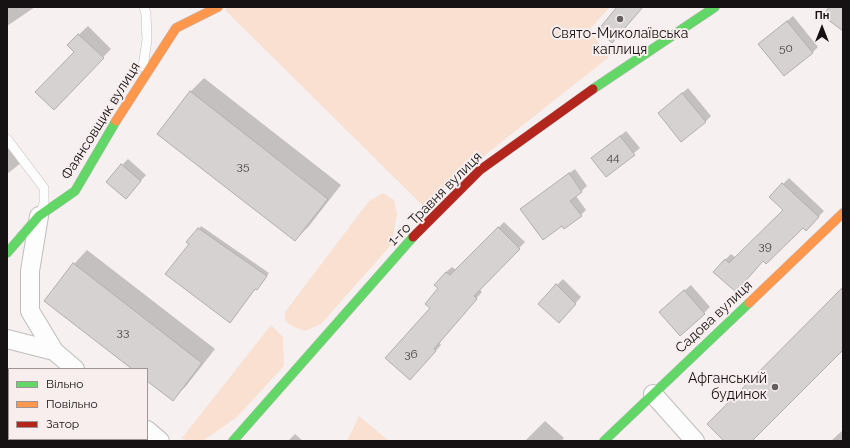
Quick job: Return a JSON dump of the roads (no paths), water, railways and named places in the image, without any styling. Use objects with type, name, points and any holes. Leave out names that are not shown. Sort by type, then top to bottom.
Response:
[{"type":"street","name":"Фаянсовщик вулиця","points":[[7,253],[39,216],[76,191],[126,104],[176,28],[216,7]]},
{"type":"street","name":"1-го Травня вулиця","points":[[233,441],[424,225],[480,170],[609,78],[715,7]]},
{"type":"street","name":"Садова вулиця","points":[[604,441],[843,213]]},
{"type":"street","points":[[39,216],[30,271],[30,311],[54,350],[74,368]]},
{"type":"street","points":[[7,339],[54,350]]},
{"type":"street","points":[[653,394],[695,441]]},
{"type":"street","points":[[148,431],[160,441]]},
{"type":"lane","points":[[126,104],[142,70],[147,40],[146,14],[144,7]]},
{"type":"lane","points":[[7,139],[44,188],[44,203],[39,216]]},
{"type":"place","name":"Свято-Миколаївська каплиця","points":[[620,19]]},
{"type":"place","name":"Афганський будинок","points":[[775,387]]}]
